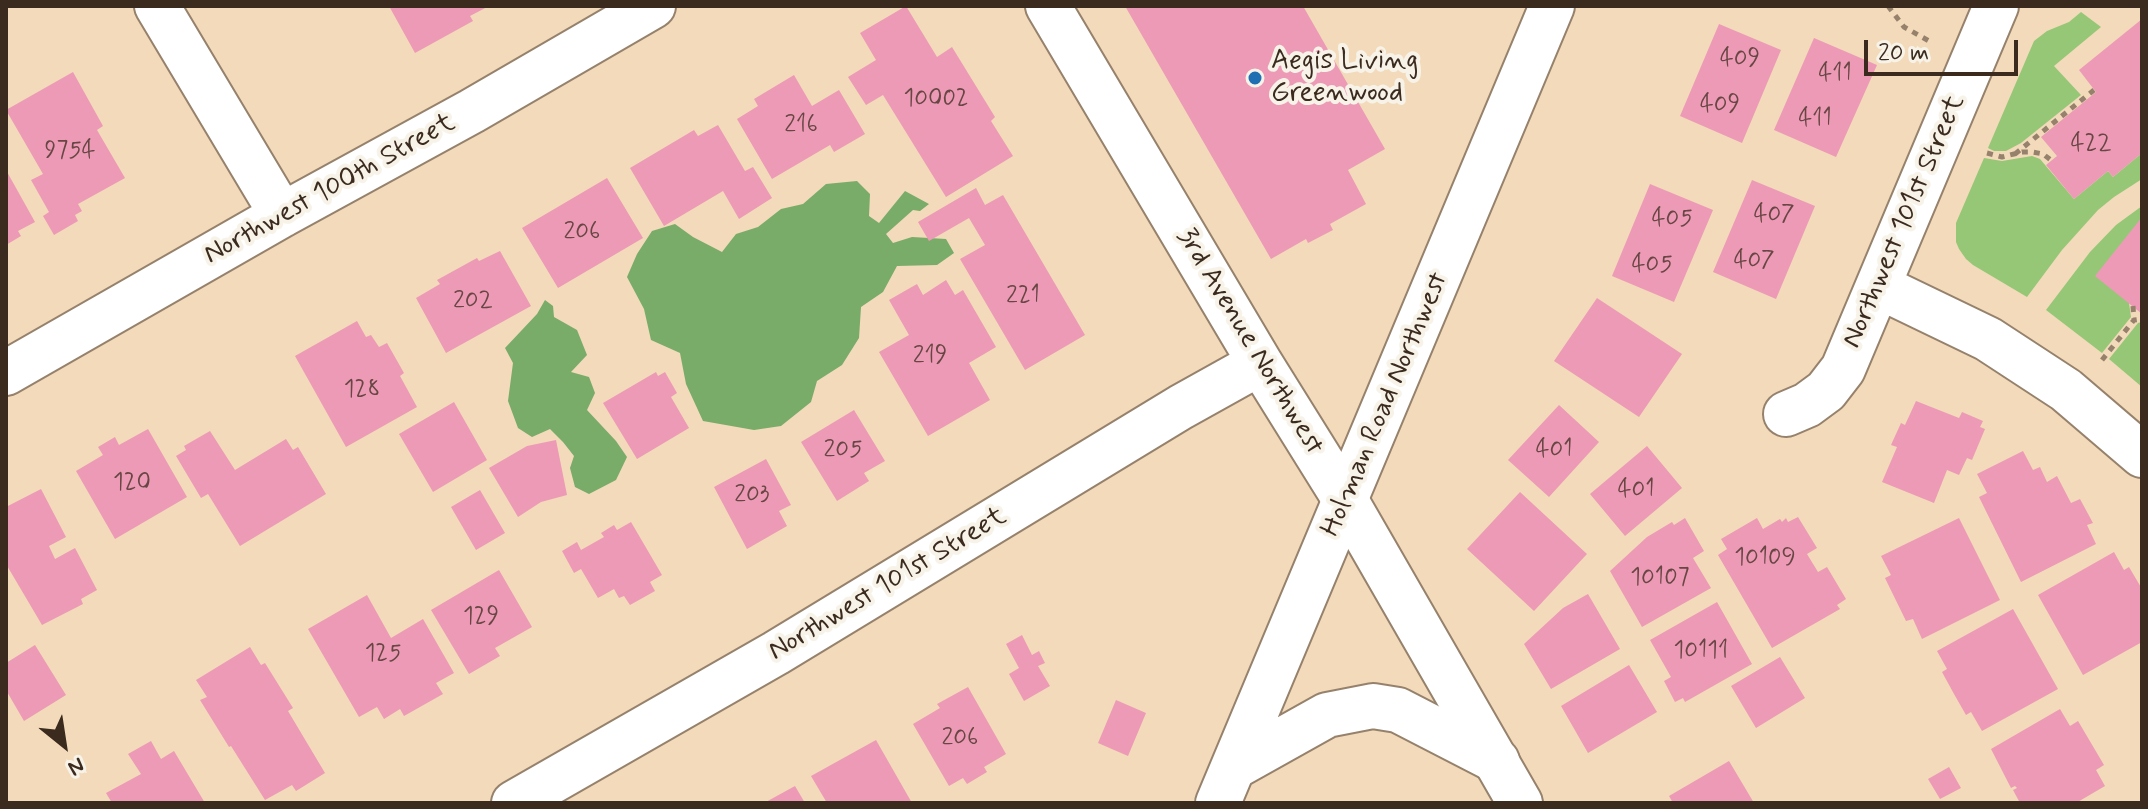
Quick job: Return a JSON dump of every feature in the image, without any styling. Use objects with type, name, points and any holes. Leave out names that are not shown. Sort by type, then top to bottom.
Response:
[{"type":"street","points":[[157,6],[282,215]]},
{"type":"street","name":"Northwest 100th Street","points":[[6,373],[653,6]]},
{"type":"street","name":"3rd Avenue Northwest","points":[[1048,6],[1260,363],[1346,501],[1520,803]]},
{"type":"street","name":"Holman Road Northwest","points":[[1226,785],[1552,6]]},
{"type":"street","name":"Northwest 101st Street","points":[[1786,414],[1807,405],[1826,391],[1843,369],[1996,6]]},
{"type":"street","points":[[1878,286],[1988,339],[2066,390],[2142,455]]},
{"type":"street","name":"Northwest 101st Street","points":[[514,803],[776,653],[1181,407],[1260,363]]},
{"type":"street","points":[[1226,785],[1327,715],[1373,706],[1398,710],[1497,761]]},
{"type":"path","points":[[1888,6],[1904,27],[1934,43]]},
{"type":"path","points":[[2015,154],[2094,90]]},
{"type":"path","points":[[1982,151],[2002,157],[2032,152],[2043,154],[2052,161]]},
{"type":"path","points":[[2102,361],[2134,320],[2133,306]]},
{"type":"path","points":[[2134,320],[2142,319]]},
{"type":"green space","points":[[2081,12],[2101,27],[2054,66],[2081,95],[2021,143],[2006,151],[1988,148],[2034,41]]},
{"type":"green space","points":[[2142,153],[2142,179],[2098,210],[2062,250],[2027,297],[1973,265],[1959,249],[1956,223],[1984,158],[2002,161],[2032,156],[2040,159],[2074,199],[2108,171],[2113,177]]},
{"type":"green space","points":[[857,181],[870,194],[869,216],[879,223],[905,191],[929,204],[920,211],[913,210],[886,234],[893,243],[912,237],[946,239],[954,253],[937,265],[897,266],[883,292],[861,307],[859,338],[842,365],[817,381],[811,402],[781,426],[754,430],[703,421],[686,384],[680,353],[651,340],[644,309],[627,277],[637,254],[652,231],[675,224],[722,252],[736,234],[758,227],[781,209],[803,204],[826,184]]},
{"type":"green space","points":[[2142,206],[2129,303],[2131,317],[2102,353],[2046,310],[2090,252],[2116,225]]},
{"type":"green space","points":[[545,300],[553,306],[554,317],[577,330],[587,355],[571,372],[589,377],[595,393],[587,410],[627,457],[616,480],[589,494],[575,487],[570,468],[574,456],[563,442],[550,429],[532,437],[518,428],[508,401],[513,363],[505,348],[537,314]]},
{"type":"green space","points":[[2142,322],[2142,387],[2109,359]]},
{"type":"building","points":[[389,6],[489,6],[470,16],[473,21],[415,53]]},
{"type":"building","points":[[906,6],[937,57],[952,47],[995,117],[991,121],[1013,156],[946,197],[883,95],[866,105],[848,77],[876,60],[860,33]]},
{"type":"building","name":"Aegis Living Greenwood","points":[[1125,6],[1303,6],[1385,149],[1348,170],[1366,204],[1330,224],[1333,230],[1308,243],[1306,239],[1271,259]]},
{"type":"building","points":[[2142,19],[2142,153],[2113,177],[2108,171],[2074,199],[2046,165],[2057,156],[2041,137],[2096,92],[2079,70]]},
{"type":"building","points":[[1719,24],[1781,50],[1742,143],[1680,116]]},
{"type":"building","points":[[1814,38],[1877,65],[1836,157],[1774,130]]},
{"type":"building","points":[[73,72],[103,126],[97,130],[125,178],[78,204],[82,211],[75,215],[78,221],[54,235],[43,216],[49,212],[31,180],[43,174],[6,110]]},
{"type":"building","points":[[794,75],[812,106],[839,90],[865,134],[834,152],[830,145],[772,179],[737,119],[758,106],[754,99]]},
{"type":"building","points":[[718,125],[745,171],[753,167],[772,198],[739,219],[723,191],[664,226],[630,168],[694,130],[698,136]]},
{"type":"building","points":[[6,170],[35,222],[18,231],[21,236],[6,245]]},
{"type":"building","points":[[607,178],[643,238],[558,288],[522,228]]},
{"type":"building","points":[[1752,180],[1815,206],[1776,299],[1713,272]]},
{"type":"building","points":[[1650,184],[1713,210],[1674,302],[1612,276]]},
{"type":"building","points":[[976,188],[985,205],[1003,195],[1085,335],[1025,370],[960,259],[985,245],[969,218],[929,241],[918,222]]},
{"type":"building","points":[[2142,217],[2142,314],[2095,276]]},
{"type":"building","points":[[500,251],[531,306],[446,353],[416,298],[440,284],[437,280],[477,258],[479,261]]},
{"type":"building","points":[[946,280],[955,295],[963,290],[996,347],[969,363],[990,400],[928,436],[879,352],[909,335],[889,300],[917,284],[923,295]]},
{"type":"building","points":[[1597,298],[1682,354],[1639,417],[1554,361]]},
{"type":"building","points":[[357,321],[366,337],[371,335],[379,347],[387,343],[404,373],[400,376],[417,407],[346,447],[295,356]]},
{"type":"building","points":[[656,372],[658,376],[665,372],[677,393],[671,397],[689,428],[637,459],[603,403]]},
{"type":"building","points":[[1916,401],[1959,418],[1962,412],[1983,421],[1980,427],[1985,429],[1972,460],[1967,458],[1959,475],[1947,470],[1934,503],[1882,482],[1897,447],[1891,445]]},
{"type":"building","points":[[454,402],[487,460],[433,492],[399,434]]},
{"type":"building","points":[[1559,405],[1599,442],[1549,497],[1508,460]]},
{"type":"building","points":[[854,410],[885,461],[864,473],[869,481],[837,501],[801,442]]},
{"type":"building","points":[[148,429],[187,497],[115,539],[76,471],[103,455],[98,447],[115,437],[119,445]]},
{"type":"building","points":[[210,431],[235,470],[286,439],[293,450],[298,447],[326,494],[240,546],[208,494],[201,498],[176,456],[186,450],[184,446]]},
{"type":"building","points":[[556,440],[567,495],[541,502],[518,517],[489,468],[527,446]]},
{"type":"building","points":[[1647,446],[1682,488],[1625,536],[1590,494]]},
{"type":"building","points":[[2023,451],[2033,470],[2040,467],[2047,482],[2057,476],[2071,503],[2080,499],[2093,523],[2087,525],[2096,544],[2021,582],[1979,497],[1987,493],[1977,474]]},
{"type":"building","points":[[766,459],[791,505],[779,511],[787,526],[747,549],[714,487]]},
{"type":"building","points":[[41,489],[66,537],[49,546],[55,559],[75,548],[97,590],[81,599],[83,604],[42,625],[6,564],[6,507]]},
{"type":"building","points":[[480,490],[505,533],[476,550],[451,507]]},
{"type":"building","points":[[1520,492],[1587,554],[1534,611],[1467,549]]},
{"type":"building","points":[[1798,517],[1817,548],[1807,554],[1818,572],[1827,567],[1846,599],[1837,605],[1840,609],[1772,648],[1718,555],[1727,549],[1721,539],[1757,518],[1763,529],[1780,519],[1782,522],[1786,518],[1788,522]]},
{"type":"building","points":[[1685,518],[1704,551],[1693,558],[1711,588],[1642,627],[1610,571],[1647,537]]},
{"type":"building","points":[[1959,518],[2000,600],[1922,639],[1913,619],[1906,621],[1885,578],[1891,575],[1881,556]]},
{"type":"building","points":[[631,522],[662,575],[650,582],[655,591],[630,605],[624,596],[619,598],[614,589],[598,598],[581,569],[574,573],[562,551],[577,542],[581,550],[604,537],[601,533],[614,525],[617,530]]},
{"type":"building","points":[[2114,552],[2124,570],[2129,567],[2142,589],[2142,642],[2083,675],[2038,595]]},
{"type":"building","points":[[499,570],[532,627],[495,648],[500,656],[469,674],[431,610]]},
{"type":"building","points":[[1588,594],[1620,649],[1551,689],[1524,644],[1563,608]]},
{"type":"building","points":[[367,595],[391,638],[423,619],[454,673],[436,683],[443,694],[404,716],[400,709],[384,719],[377,707],[359,717],[308,629]]},
{"type":"building","points":[[1717,602],[1752,664],[1685,702],[1683,698],[1675,702],[1664,681],[1671,677],[1650,640]]},
{"type":"building","points":[[2013,609],[2058,689],[1982,731],[1971,712],[1966,715],[1954,694],[1942,672],[1947,669],[1937,651]]},
{"type":"building","points":[[1022,635],[1032,655],[1039,651],[1045,663],[1038,666],[1050,686],[1024,701],[1009,674],[1019,668],[1006,644]]},
{"type":"building","points":[[35,645],[66,695],[24,721],[6,690],[6,663]]},
{"type":"building","points":[[250,647],[261,665],[265,663],[293,708],[288,711],[325,773],[296,791],[292,785],[265,800],[200,700],[207,697],[196,680]]},
{"type":"building","points":[[1780,657],[1805,698],[1756,728],[1731,686]]},
{"type":"building","points":[[1629,665],[1657,712],[1588,753],[1561,706]]},
{"type":"building","points":[[968,687],[1006,754],[984,767],[987,772],[967,784],[963,778],[949,786],[913,724],[940,708],[937,704]]},
{"type":"building","points":[[1116,700],[1146,713],[1128,756],[1098,743]]},
{"type":"building","points":[[2060,709],[2070,726],[2078,721],[2104,765],[2096,770],[2105,786],[2076,803],[2020,803],[2013,790],[2017,788],[2011,788],[1991,749]]},
{"type":"building","points":[[876,740],[912,803],[827,803],[811,776]]},
{"type":"building","points":[[151,741],[161,759],[174,751],[205,803],[112,803],[106,793],[141,774],[128,754]]},
{"type":"building","points":[[1729,761],[1754,803],[1673,803],[1669,796]]},
{"type":"building","points":[[1949,767],[1961,788],[1940,799],[1928,779]]},
{"type":"building","points":[[795,786],[805,803],[764,803]]},
{"type":"place","name":"Aegis Living Greenwood","points":[[1255,78]]}]
